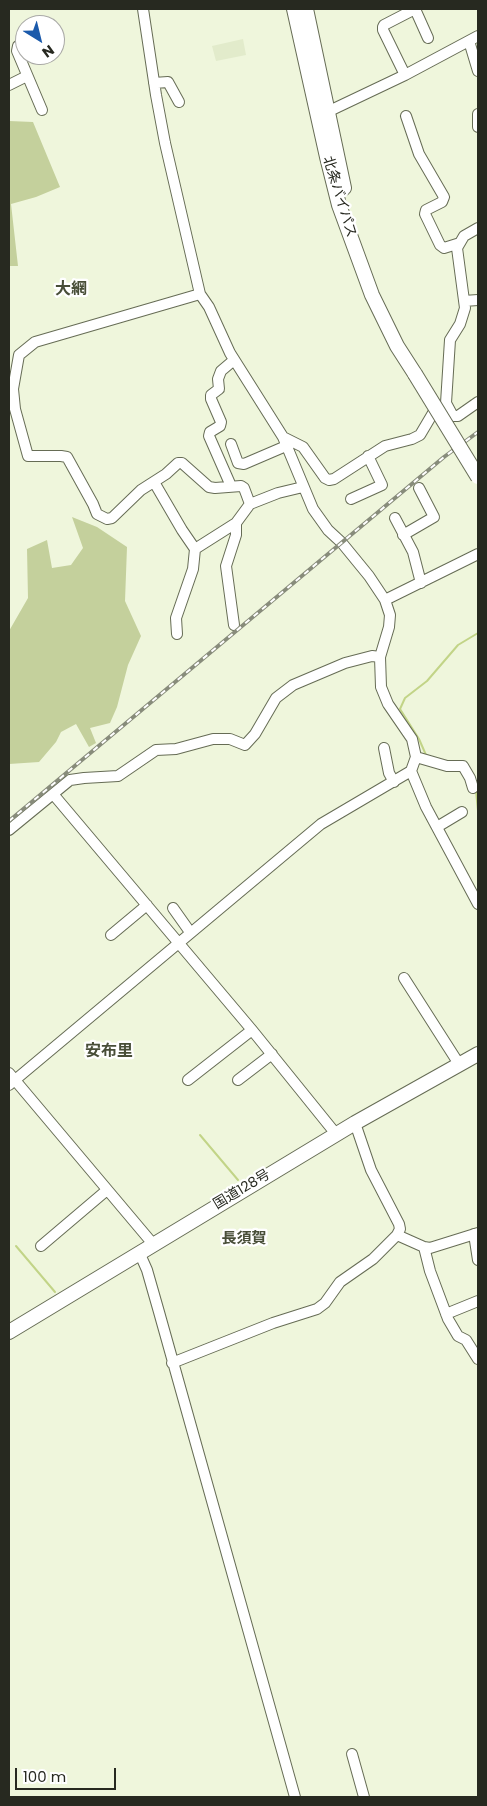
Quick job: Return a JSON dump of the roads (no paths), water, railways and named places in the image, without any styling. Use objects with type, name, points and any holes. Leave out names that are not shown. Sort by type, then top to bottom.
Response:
[{"type":"highway","name":"北条バイパス","points":[[294,9],[322,114]]},
{"type":"highway","name":"北条バイパス","points":[[306,9],[332,179],[361,266],[386,326],[408,365],[478,477]]},
{"type":"highway","name":"国道128号","points":[[9,1332],[354,1123],[478,1054]]},
{"type":"street","points":[[143,9],[154,83],[166,144],[200,294],[209,307],[234,360],[285,442],[313,509],[328,530],[356,560],[385,600],[390,615],[389,627],[380,657],[382,687],[388,704],[412,739],[416,757],[411,771],[321,824],[11,1079],[153,1244]]},
{"type":"street","points":[[405,74],[383,30],[384,25],[415,9],[428,38]]},
{"type":"street","points":[[322,114],[474,38],[478,71]]},
{"type":"street","points":[[23,65],[42,110]]},
{"type":"street","points":[[9,85],[27,76]]},
{"type":"street","points":[[154,83],[168,82],[178,102]]},
{"type":"street","points":[[478,114],[478,127]]},
{"type":"street","points":[[406,116],[419,154],[444,196],[442,202],[426,210],[425,214],[440,244],[444,248],[460,243]]},
{"type":"street","points":[[478,228],[464,236],[457,248],[465,308],[460,324],[450,340],[446,403],[453,416],[458,416],[478,402]]},
{"type":"street","points":[[200,294],[35,342],[14,356],[14,401],[28,456],[60,456],[66,458],[97,514],[106,519],[112,518],[141,490],[166,474],[178,463],[182,463],[209,487],[241,486],[244,488],[250,504]]},
{"type":"street","points":[[464,301],[478,300]]},
{"type":"street","points":[[230,486],[209,436],[210,432],[220,426],[221,422],[211,395],[219,389],[218,378],[221,371],[234,360]]},
{"type":"street","points":[[231,444],[238,463],[244,464],[285,442],[304,447],[325,478],[329,480],[341,476],[385,446],[420,435],[433,413],[446,403]]},
{"type":"street","points":[[351,499],[382,486],[368,456]]},
{"type":"street","points":[[154,482],[195,549],[193,569],[176,618],[177,634]]},
{"type":"street","points":[[195,549],[236,523],[250,504],[278,493],[303,487]]},
{"type":"street","points":[[403,535],[434,517],[419,488]]},
{"type":"street","points":[[395,518],[413,552],[421,583]]},
{"type":"street","points":[[234,625],[226,566],[236,535],[236,523]]},
{"type":"street","points":[[385,600],[478,554]]},
{"type":"street","points":[[9,830],[70,780],[118,776],[156,750],[176,749],[213,739],[230,738],[245,745],[255,734],[276,698],[293,685],[345,663],[372,656],[380,657]]},
{"type":"street","points":[[384,748],[389,773],[394,782]]},
{"type":"street","points":[[416,757],[447,766],[464,766],[473,788]]},
{"type":"street","points":[[411,771],[426,807],[478,904]]},
{"type":"street","points":[[53,794],[272,1054],[336,1134]]},
{"type":"street","points":[[437,827],[462,812]]},
{"type":"street","points":[[111,935],[147,905]]},
{"type":"street","points":[[173,908],[190,932]]},
{"type":"street","points":[[404,978],[459,1064]]},
{"type":"street","points":[[188,1080],[252,1030]]},
{"type":"street","points":[[238,1080],[272,1054]]},
{"type":"street","points":[[172,1363],[273,1323],[317,1309],[325,1303],[340,1282],[373,1259],[397,1234],[400,1229],[399,1224],[371,1170],[354,1123]]},
{"type":"street","points":[[41,1246],[107,1190]]},
{"type":"street","points":[[397,1234],[430,1248],[476,1233],[478,1260]]},
{"type":"street","points":[[424,1247],[430,1271],[446,1314],[458,1336],[466,1340],[478,1359]]},
{"type":"street","points":[[139,1252],[147,1270],[295,1797]]},
{"type":"street","points":[[446,1314],[478,1300]]},
{"type":"street","points":[[352,1754],[364,1797]]},
{"type":"waterway","points":[[426,755],[419,739],[400,709],[405,698],[427,681],[458,645],[478,633]]},
{"type":"waterway","points":[[476,791],[478,811]]},
{"type":"waterway","points":[[200,1135],[238,1180]]},
{"type":"waterway","points":[[16,1246],[55,1292]]},
{"type":"railway","points":[[9,821],[444,457],[478,432]]},
{"type":"district","name":"大網","points":[[71,290]]},
{"type":"district","name":"安布里","points":[[109,1052]]},
{"type":"district","name":"長須賀","points":[[244,1239]]}]
